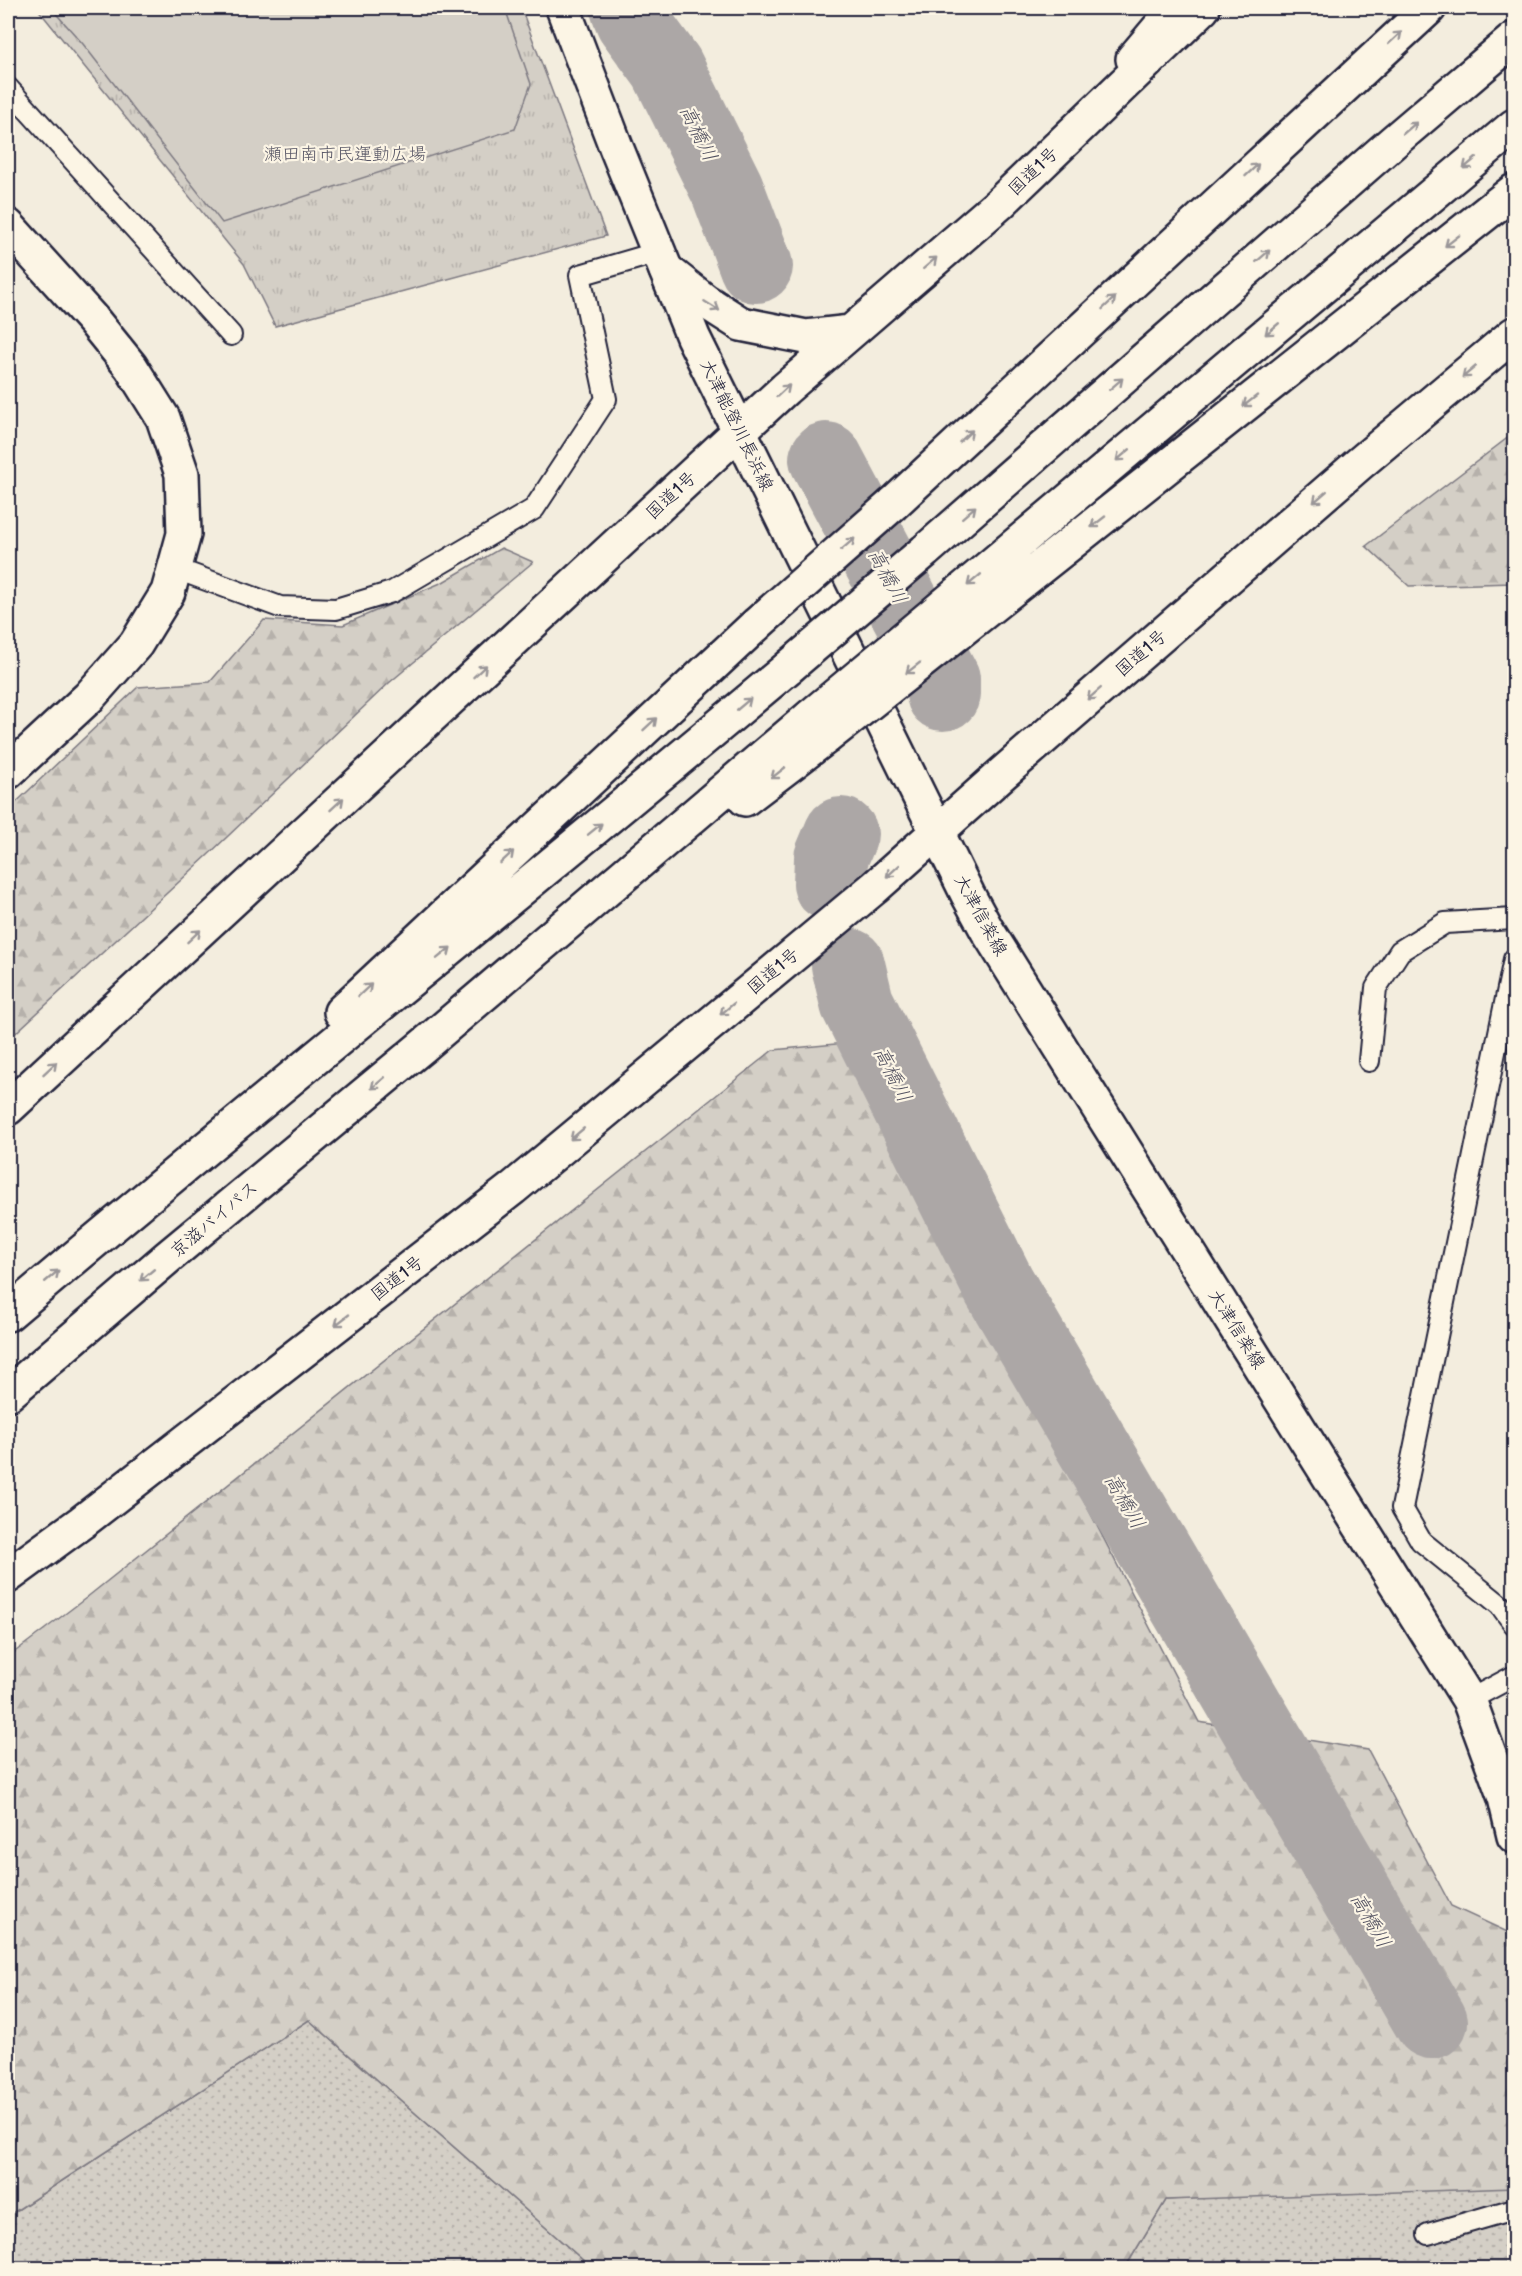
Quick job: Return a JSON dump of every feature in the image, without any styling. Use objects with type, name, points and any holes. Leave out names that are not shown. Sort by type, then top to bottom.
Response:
[{"type":"main road","name":"大津能登川長浜線","points":[[563,8],[693,337],[937,831]]},
{"type":"main road","points":[[999,204],[1137,54],[1176,8]]},
{"type":"main road","name":"国道1号","points":[[8,1108],[740,431],[999,204],[1203,8]]},
{"type":"main road","points":[[107,1230],[757,624],[893,504],[1429,8]]},
{"type":"main road","points":[[8,1314],[789,667],[1515,39]]},
{"type":"main road","points":[[951,619],[1515,126]]},
{"type":"main road","points":[[951,619],[1515,191]]},
{"type":"main road","points":[[8,226],[99,327],[131,367],[163,418],[182,474],[184,534],[168,592],[136,644],[89,697],[8,772]]},
{"type":"main road","points":[[663,261],[705,301],[741,324],[806,337],[851,332]]},
{"type":"main road","name":"国道1号","points":[[8,1576],[82,1522],[513,1188],[874,888],[1359,464],[1515,334]]},
{"type":"main road","name":"京滋バイパス","points":[[8,1394],[168,1257],[423,1046],[951,619]]},
{"type":"main road","name":"大津信楽線","points":[[937,831],[987,930],[1469,1700],[1505,1798],[1515,1836]]},
{"type":"lane","points":[[8,88],[231,335]]},
{"type":"lane","points":[[174,568],[280,607],[336,609],[392,592],[534,509],[606,399],[580,275],[663,261]]},
{"type":"lane","points":[[1369,1061],[1376,988],[1400,951],[1445,923],[1515,919]]},
{"type":"lane","points":[[1515,958],[1402,1508],[1421,1541],[1500,1605],[1515,1624]]},
{"type":"lane","points":[[1469,1700],[1515,1676]]},
{"type":"lane","points":[[1428,2234],[1515,2209]]},
{"type":"green space","name":"瀬田南市民運動広場","points":[[37,8],[521,8],[606,236],[275,326],[244,264]]},
{"type":"green space","points":[[51,8],[505,8],[531,84],[515,129],[222,223],[83,44]]},
{"type":"green space","points":[[1514,433],[1514,583],[1409,586],[1366,546]]},
{"type":"green space","points":[[501,548],[533,562],[389,683],[8,1040],[8,810],[138,687],[210,682],[264,620],[343,625],[443,582]]},
{"type":"green space","points":[[846,1043],[1199,1722],[1368,1750],[1451,1906],[1514,1935],[1514,2188],[1166,2200],[1125,2268],[592,2268],[309,2020],[8,2216],[8,1657],[86,1598],[773,1050]]},
{"type":"green space","points":[[309,2020],[592,2268],[8,2268],[8,2216]]},
{"type":"green space","points":[[1514,2179],[1514,2268],[1125,2268],[1166,2200]]},
{"type":"waterway","name":"高橋川","points":[[627,8],[632,20],[667,68],[727,189],[756,266]]},
{"type":"waterway","name":"高橋川","points":[[826,459],[943,679],[943,694]]},
{"type":"waterway","name":"高橋川","points":[[830,884],[831,858],[841,834]]},
{"type":"waterway","name":"高橋川","points":[[848,965],[857,1003],[999,1286],[1431,2022]]}]
